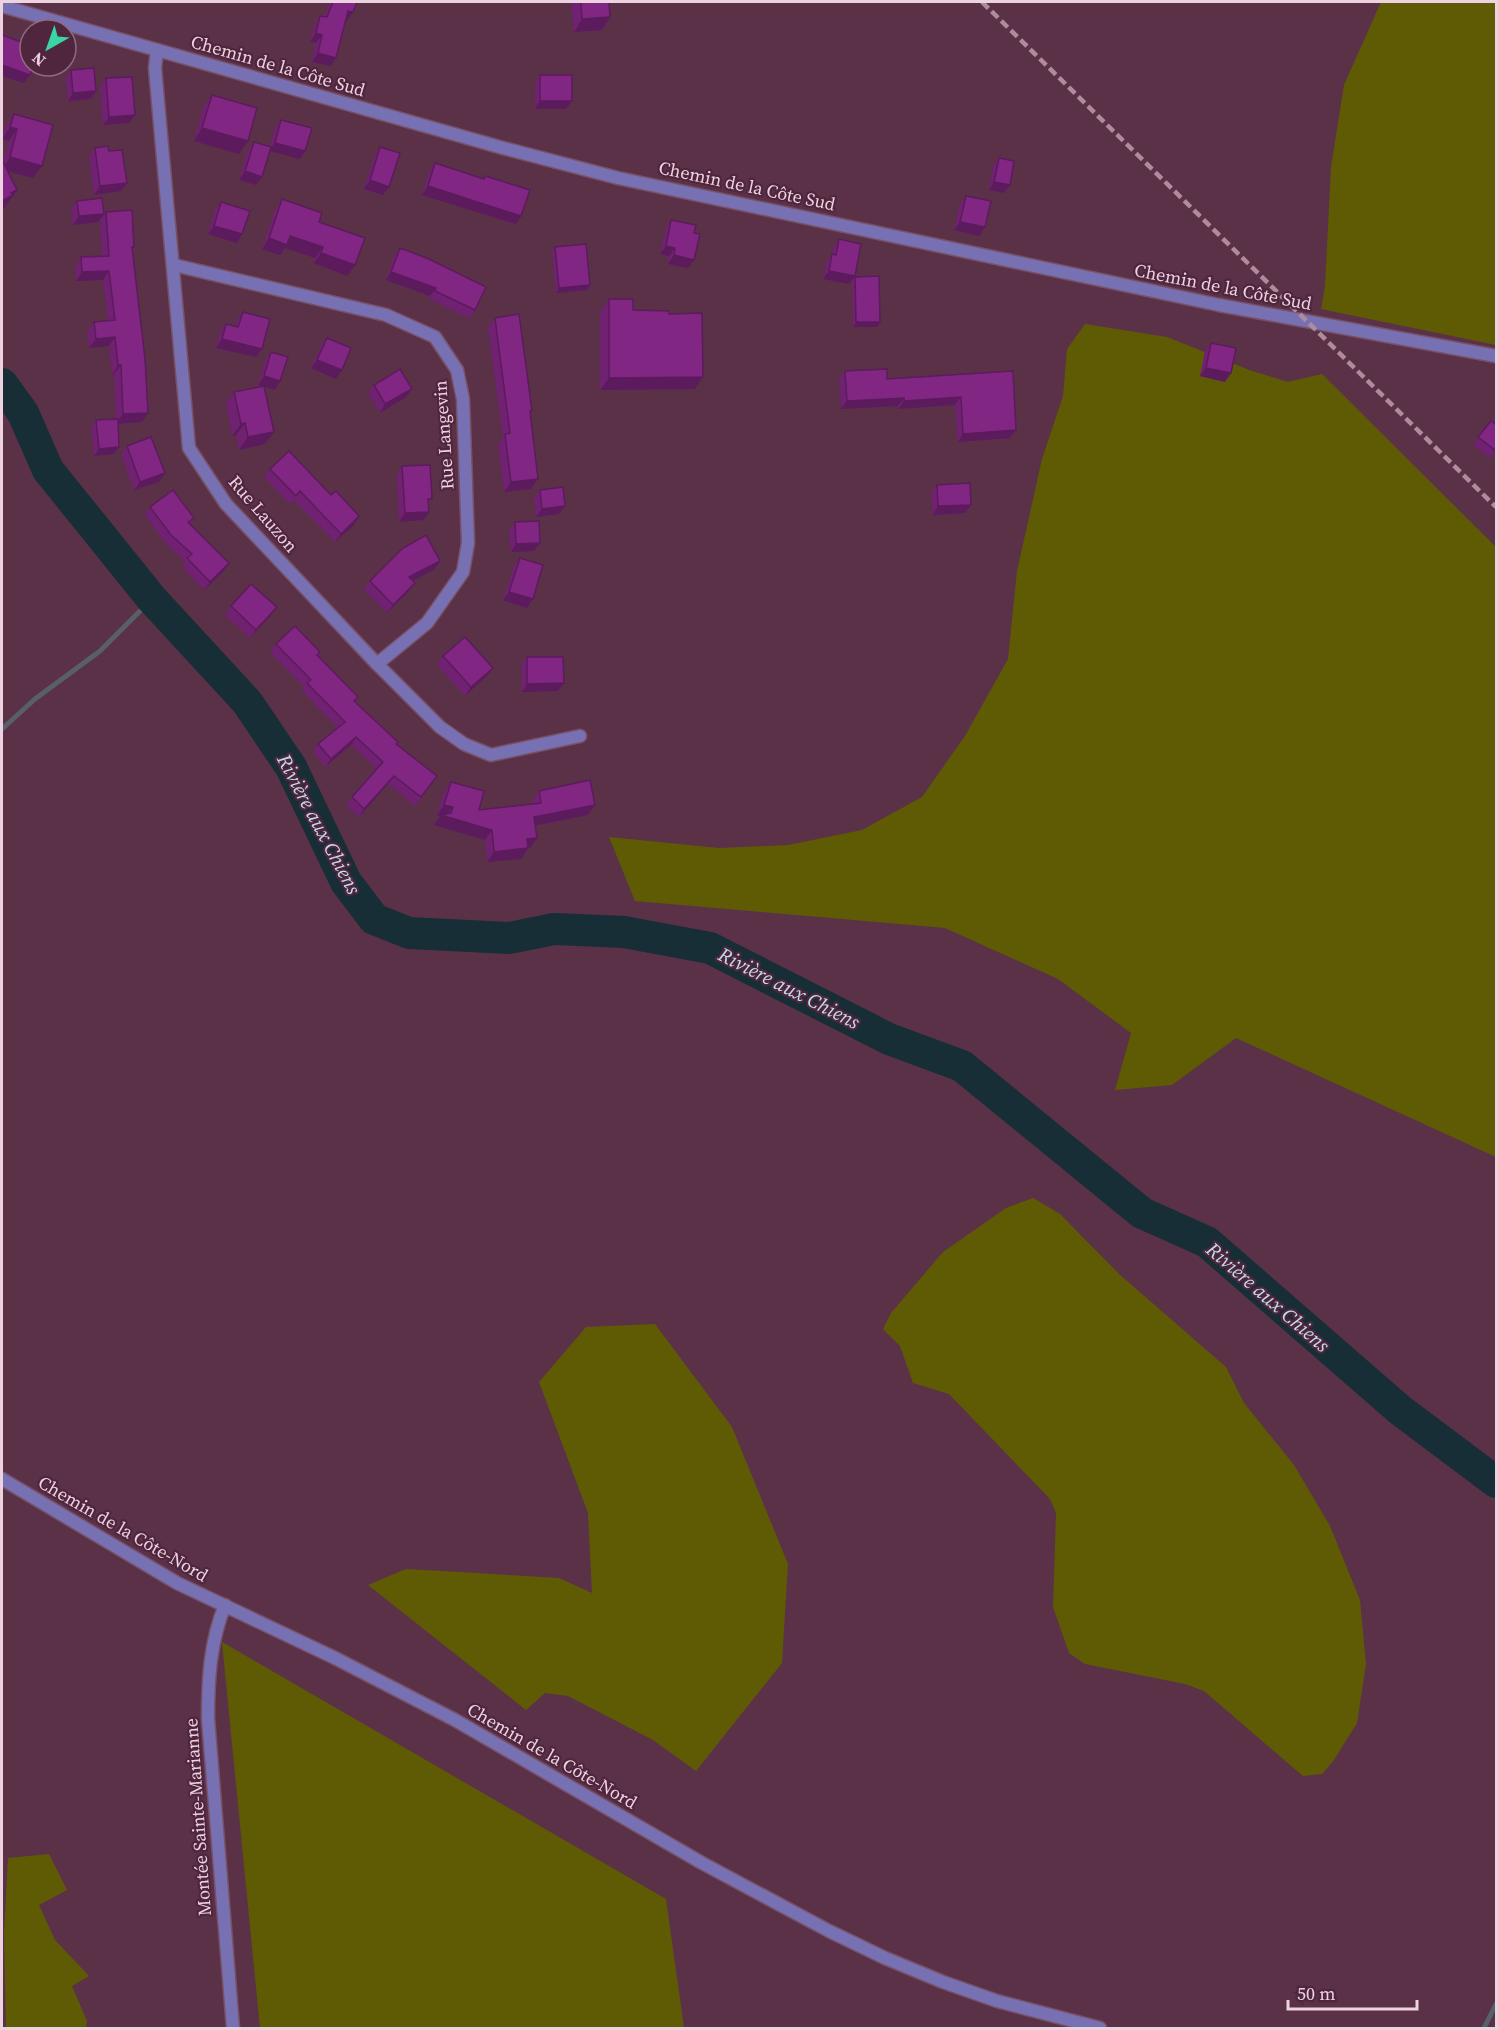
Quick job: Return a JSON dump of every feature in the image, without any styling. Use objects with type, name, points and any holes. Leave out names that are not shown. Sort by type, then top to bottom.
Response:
[{"type":"street","name":"Chemin de la Côte Sud","points":[[2,6],[608,176],[1210,303],[1497,356]]},
{"type":"street","name":"Rue Lauzon","points":[[157,50],[155,68],[189,448],[226,504],[440,728],[464,744],[491,755],[580,736]]},
{"type":"street","name":"Rue Langevin","points":[[174,265],[386,315],[435,337],[457,370],[463,399],[468,543],[463,572],[427,623],[377,664]]},
{"type":"street","name":"Chemin de la Côte-Nord","points":[[2,1479],[177,1583],[344,1662],[454,1720],[702,1863],[856,1944],[962,1989],[1100,2028]]},
{"type":"street","name":"Montée Sainte-Marianne","points":[[225,1605],[212,1649],[208,1686],[208,1718],[233,2028]]},
{"type":"shaded area","points":[[1381,2],[1496,2],[1496,345],[1321,309],[1325,286],[1331,167],[1344,85]]},
{"type":"shaded area","points":[[1085,324],[1167,337],[1252,371],[1288,382],[1322,374],[1496,547],[1496,1157],[1236,1038],[1172,1085],[1115,1090],[1131,1033],[1058,979],[945,928],[635,901],[609,837],[719,848],[788,845],[862,830],[922,797],[965,736],[1008,659],[1017,571],[1042,459],[1063,396],[1067,349]]},
{"type":"shaded area","points":[[1033,1198],[1060,1214],[1119,1274],[1226,1367],[1244,1403],[1294,1465],[1330,1526],[1360,1600],[1366,1664],[1357,1723],[1334,1760],[1322,1774],[1303,1776],[1204,1691],[1185,1684],[1085,1664],[1069,1653],[1053,1607],[1056,1513],[1050,1499],[949,1394],[913,1383],[900,1346],[883,1329],[891,1313],[943,1252],[1006,1208]]},
{"type":"shaded area","points":[[655,1324],[732,1427],[788,1564],[782,1663],[696,1771],[653,1740],[568,1696],[545,1693],[526,1710],[368,1585],[406,1569],[559,1578],[592,1593],[588,1513],[539,1382],[586,1327]]},
{"type":"shaded area","points":[[222,1642],[666,1899],[684,2028],[260,2028]]},
{"type":"shaded area","points":[[49,1854],[67,1890],[39,1905],[55,1940],[89,1976],[72,1986],[87,2021],[86,2028],[6,2028],[4,1933],[8,1858]]},
{"type":"building","points":[[333,2],[357,2],[353,12],[348,11],[336,58],[318,53],[322,35],[316,33],[320,16],[327,17]]},
{"type":"building","points":[[581,2],[609,2],[610,17],[582,19]]},
{"type":"building","points":[[2,35],[18,41],[18,71],[2,65]]},
{"type":"building","points":[[94,68],[96,91],[73,93],[72,78],[78,78],[78,69]]},
{"type":"building","points":[[540,75],[572,75],[572,101],[540,101]]},
{"type":"building","points":[[132,77],[135,115],[109,117],[106,78]]},
{"type":"building","points":[[212,95],[257,108],[248,141],[202,128]]},
{"type":"building","points":[[14,114],[53,125],[42,166],[10,157],[17,129],[10,127]]},
{"type":"building","points":[[281,120],[312,128],[305,151],[275,143]]},
{"type":"building","points":[[254,142],[271,147],[262,177],[245,171]]},
{"type":"building","points":[[108,146],[109,151],[122,150],[127,183],[100,186],[95,148]]},
{"type":"building","points":[[380,147],[400,153],[389,187],[370,180]]},
{"type":"building","points":[[999,158],[1014,161],[1010,185],[994,182]]},
{"type":"building","points":[[2,160],[17,190],[2,201]]},
{"type":"building","points":[[435,163],[484,179],[485,176],[530,190],[521,216],[428,186]]},
{"type":"building","points":[[966,196],[991,201],[985,227],[960,222]]},
{"type":"building","points":[[102,198],[104,214],[79,216],[77,201]]},
{"type":"building","points":[[282,199],[322,213],[319,222],[365,238],[355,265],[321,253],[323,247],[290,236],[287,245],[269,238]]},
{"type":"building","points":[[221,202],[250,211],[242,234],[214,226]]},
{"type":"building","points":[[132,210],[134,247],[132,247],[145,359],[148,413],[123,414],[121,365],[118,365],[115,337],[96,339],[94,322],[115,320],[109,271],[82,272],[81,257],[109,256],[106,212]]},
{"type":"building","points":[[671,220],[696,225],[694,233],[700,234],[694,260],[674,255],[675,248],[666,246]]},
{"type":"building","points":[[839,239],[861,244],[855,276],[829,271],[832,254],[836,255]]},
{"type":"building","points":[[586,244],[590,285],[559,288],[555,247]]},
{"type":"building","points":[[400,248],[429,259],[486,287],[475,310],[435,291],[436,288],[391,272]]},
{"type":"building","points":[[879,276],[880,322],[856,322],[855,277]]},
{"type":"building","points":[[609,299],[633,299],[633,310],[669,311],[669,314],[702,313],[703,377],[609,378]]},
{"type":"building","points":[[243,312],[270,319],[262,349],[222,339],[226,324],[238,327]]},
{"type":"building","points":[[519,314],[532,411],[530,411],[538,479],[511,482],[505,434],[510,433],[495,318]]},
{"type":"building","points":[[327,338],[351,348],[342,370],[317,360]]},
{"type":"building","points":[[1211,343],[1236,348],[1231,373],[1206,368]]},
{"type":"building","points":[[271,352],[288,357],[280,381],[264,376]]},
{"type":"building","points":[[400,369],[412,389],[385,404],[374,385]]},
{"type":"building","points":[[887,369],[887,379],[1013,371],[1016,430],[963,434],[961,397],[904,401],[904,398],[847,401],[845,371]]},
{"type":"building","points":[[264,386],[274,432],[248,437],[245,423],[241,424],[234,392]]},
{"type":"building","points":[[118,419],[119,447],[99,449],[96,420]]},
{"type":"building","points":[[1491,421],[1497,425],[1497,448],[1495,450],[1478,437]]},
{"type":"building","points":[[151,437],[165,473],[140,482],[127,446]]},
{"type":"building","points":[[289,451],[331,495],[336,491],[359,516],[341,534],[300,491],[296,496],[270,469]]},
{"type":"building","points":[[430,465],[432,499],[428,499],[429,512],[405,513],[402,466]]},
{"type":"building","points":[[970,483],[971,505],[938,506],[937,485]]},
{"type":"building","points":[[563,487],[565,506],[542,509],[540,490]]},
{"type":"building","points":[[173,490],[194,518],[188,522],[229,563],[210,582],[187,558],[192,554],[171,535],[150,507]]},
{"type":"building","points":[[539,521],[540,543],[516,544],[515,522]]},
{"type":"building","points":[[426,535],[440,561],[409,577],[415,583],[393,605],[370,581],[403,548]]},
{"type":"building","points":[[520,558],[543,565],[533,599],[509,592]]},
{"type":"building","points":[[251,584],[277,607],[256,630],[231,606]]},
{"type":"building","points":[[295,626],[320,652],[317,655],[358,697],[354,701],[398,742],[396,744],[437,776],[421,797],[394,776],[364,809],[352,797],[383,762],[356,737],[331,759],[318,744],[345,722],[307,683],[311,680],[276,644]]},
{"type":"building","points":[[465,637],[493,668],[471,687],[443,656]]},
{"type":"building","points":[[527,657],[563,657],[564,683],[527,684]]},
{"type":"building","points":[[590,780],[595,805],[534,817],[537,838],[527,839],[528,848],[494,852],[492,830],[441,815],[451,813],[453,807],[444,805],[451,782],[484,791],[479,810],[541,803],[539,791]]},
{"type":"waterway","name":"Rivière aux Chiens","points":[[2,384],[23,413],[48,470],[152,599],[247,702],[291,767],[346,882],[374,919],[409,933],[509,938],[554,929],[624,932],[710,948],[889,1039],[962,1066],[1142,1213],[1207,1242],[1400,1410],[1496,1482]]},
{"type":"waterway","points":[[2,729],[35,699],[100,651],[152,599]]},
{"type":"waterway","points":[[1484,2028],[1496,2004]]},
{"type":"railway","points":[[982,2],[1496,507]]}]
